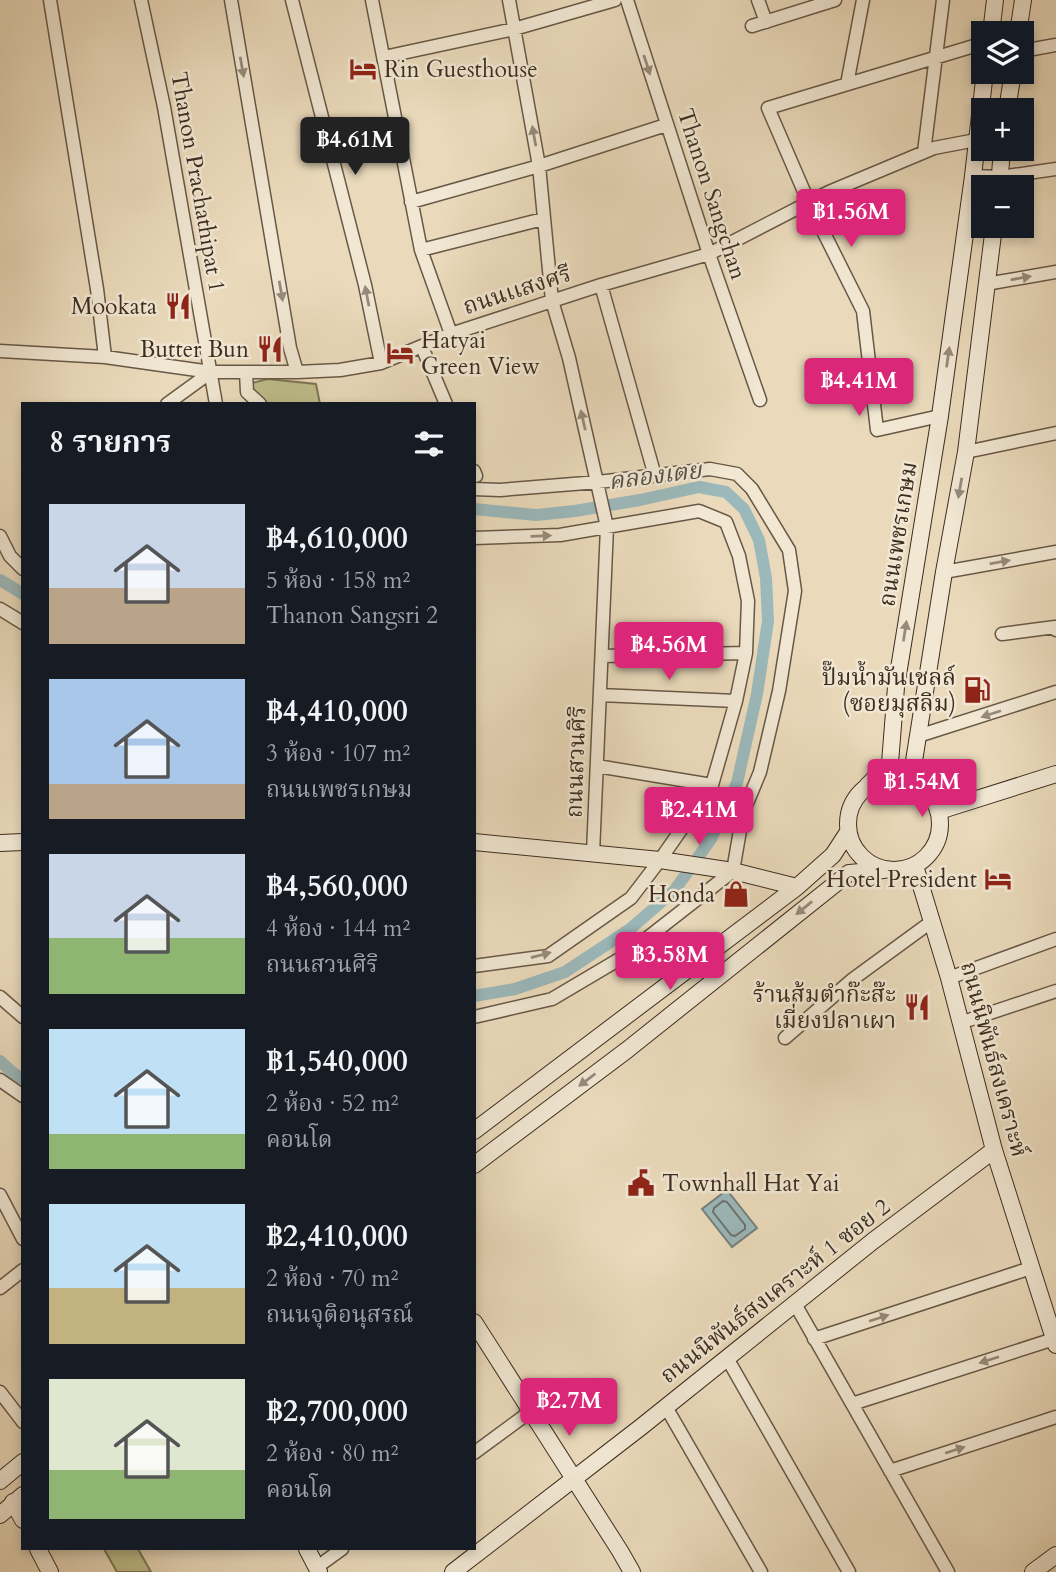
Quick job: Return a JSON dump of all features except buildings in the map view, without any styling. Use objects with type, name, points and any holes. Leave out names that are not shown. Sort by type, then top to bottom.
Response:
[{"type":"main road","points":[[992,21],[995,0]]},
{"type":"main road","points":[[1020,21],[1023,0]]},
{"type":"main road","name":"ถนนเพชรเกษม","points":[[867,786],[890,762],[896,687],[940,416],[971,191]]},
{"type":"main road","points":[[476,1163],[627,1050],[849,873],[901,870],[915,866],[927,858],[938,839],[941,825],[939,811],[916,776],[914,761],[966,452],[992,238]]},
{"type":"main road","points":[[939,811],[1056,774]]},
{"type":"main road","points":[[884,870],[875,867],[854,849],[848,832],[851,806],[867,786],[881,779],[913,781],[926,790]]},
{"type":"main road","points":[[476,1129],[797,887],[833,855],[848,832]]},
{"type":"main road","points":[[0,843],[21,842]]},
{"type":"main road","points":[[476,842],[660,860],[733,871],[797,887]]},
{"type":"main road","name":"ถนนนิพันธ์สงเคราะห์","points":[[915,866],[994,1150],[1031,1268],[1048,1295],[1055,1342]]},
{"type":"main road","points":[[610,1028],[627,1050]]},
{"type":"main road","name":"ถนนนิพันธ์สงเคราะห์ 1 ซอย 2","points":[[453,1572],[666,1407],[873,1241],[994,1150]]},
{"type":"main road","points":[[476,1325],[632,1572]]},
{"type":"main road","points":[[0,1481],[21,1464]]},
{"type":"main road","points":[[0,1515],[18,1499]]},
{"type":"main road","points":[[39,1550],[50,1572]]},
{"type":"main road","points":[[308,1550],[318,1570]]},
{"type":"main road","points":[[1033,1572],[1056,1555]]},
{"type":"street","points":[[50,0],[97,289],[105,356]]},
{"type":"street","name":"Thanon Prachathipat 1","points":[[141,0],[164,107],[216,402]]},
{"type":"street","points":[[230,0],[290,348],[297,372]]},
{"type":"street","points":[[292,0],[365,285],[381,363]]},
{"type":"street","points":[[372,0],[421,250],[451,334]]},
{"type":"street","name":"ถนนสวนศิริ","points":[[509,0],[539,166],[552,301],[569,358],[607,525],[593,853]]},
{"type":"street","points":[[384,57],[514,29],[615,0]]},
{"type":"street","name":"Thanon Sangchan","points":[[626,0],[760,400]]},
{"type":"street","points":[[758,0],[766,22]]},
{"type":"street","points":[[752,26],[835,0]]},
{"type":"street","points":[[847,84],[863,0]]},
{"type":"street","points":[[924,152],[943,0]]},
{"type":"street","points":[[1034,49],[1056,46]]},
{"type":"street","points":[[940,416],[877,430],[863,311],[809,203],[768,108],[971,47]]},
{"type":"street","points":[[411,202],[539,166],[666,125]]},
{"type":"street","name":"ถนนเเสงศรี","points":[[0,351],[105,356],[211,372],[340,370],[381,363],[451,334],[601,285],[709,254],[829,192],[934,148],[971,142]]},
{"type":"street","points":[[1030,175],[1056,169]]},
{"type":"street","points":[[421,250],[543,219]]},
{"type":"street","points":[[986,284],[1056,272]]},
{"type":"street","points":[[601,285],[655,476]]},
{"type":"street","points":[[422,347],[445,402]]},
{"type":"street","points":[[170,402],[211,372]]},
{"type":"street","points":[[246,372],[247,392],[258,402]]},
{"type":"street","points":[[966,452],[1056,433]]},
{"type":"street","points":[[476,478],[500,490],[599,484],[710,469],[737,474],[752,489],[789,550],[795,591],[779,691],[760,772],[743,813],[733,871],[623,957],[552,999],[476,1017]]},
{"type":"street","points":[[476,538],[559,535],[699,511],[726,522],[739,556],[747,601],[746,653],[736,701],[712,785],[660,860],[631,898],[548,956],[476,966]]},
{"type":"street","points":[[0,536],[10,556],[21,567]]},
{"type":"street","points":[[944,572],[1056,552]]},
{"type":"street","points":[[0,609],[21,621]]},
{"type":"street","points":[[1002,634],[1055,626],[1056,630]]},
{"type":"street","points":[[602,656],[746,653]]},
{"type":"street","points":[[918,736],[1056,692]]},
{"type":"street","points":[[600,695],[736,701]]},
{"type":"street","points":[[597,766],[712,785]]},
{"type":"street","points":[[785,1038],[853,979],[931,922]]},
{"type":"street","points":[[948,978],[1056,939]]},
{"type":"street","points":[[960,1023],[1056,991]]},
{"type":"street","points":[[0,997],[21,1015]]},
{"type":"street","points":[[0,1080],[21,1095]]},
{"type":"street","points":[[0,1195],[21,1235]]},
{"type":"street","points":[[814,1339],[1031,1268]]},
{"type":"street","points":[[0,1289],[21,1272]]},
{"type":"street","points":[[794,1304],[948,1572]]},
{"type":"street","points":[[852,1404],[1055,1342]]},
{"type":"street","points":[[727,1358],[849,1572]]},
{"type":"street","points":[[0,1392],[21,1419]]},
{"type":"street","points":[[666,1407],[761,1572]]},
{"type":"street","points":[[476,1452],[531,1411]]},
{"type":"street","points":[[890,1471],[1056,1417]]},
{"type":"street","points":[[318,1570],[341,1550]]},
{"type":"shaded area","points":[[268,379],[316,384],[320,402],[265,402],[251,393],[252,383]]},
{"type":"shaded area","points":[[105,1550],[139,1550],[151,1572],[117,1572]]},
{"type":"water","points":[[727,1190],[757,1228],[732,1247],[702,1209]]},
{"type":"waterway","name":"คลองเตย","points":[[476,509],[536,515],[640,500],[699,487],[726,492],[744,509],[759,540],[766,578],[768,621],[757,694],[737,783],[711,839],[674,891],[630,929],[565,972],[515,989],[476,996]]},
{"type":"waterway","name":"คลองเตย","points":[[0,580],[21,593]]},
{"type":"waterway","name":"คลองเตย","points":[[0,1061],[21,1078]]},
{"type":"place","name":"Rin Guesthouse","points":[[363,69]]},
{"type":"place","name":"Mookata","points":[[178,306]]},
{"type":"place","name":"Butter Bun","points":[[270,349]]},
{"type":"place","name":"Hatyai Green View","points":[[400,353]]},
{"type":"place","name":"ปั๊มน้ำมันเชลล์ (ซอยมุสลิม)","points":[[977,690]]},
{"type":"place","name":"Hotel President","points":[[998,879]]},
{"type":"place","name":"Honda","points":[[736,894]]},
{"type":"place","name":"ร้านส้มตำก๊ะส๊ะ เมี่ยงปลาเผา","points":[[917,1007]]},
{"type":"place","name":"Townhall Hat Yai","points":[[641,1183]]}]
